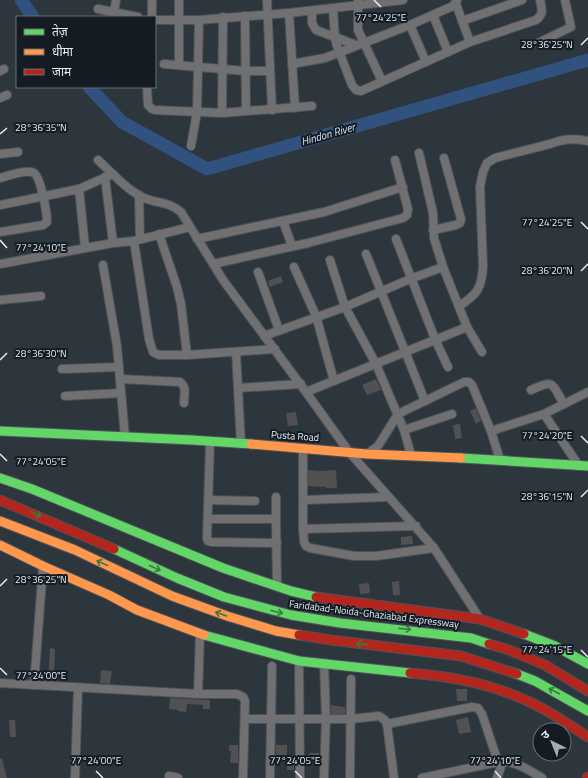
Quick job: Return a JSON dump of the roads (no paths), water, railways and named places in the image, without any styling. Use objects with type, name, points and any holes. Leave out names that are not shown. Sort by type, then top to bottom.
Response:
[{"type":"street","points":[[114,12],[116,0]]},
{"type":"street","points":[[152,0],[152,16]]},
{"type":"street","points":[[179,0],[179,65]]},
{"type":"street","points":[[267,0],[272,110]]},
{"type":"street","points":[[156,20],[179,21],[289,14],[333,9],[358,3],[403,0]]},
{"type":"street","points":[[462,21],[522,0]]},
{"type":"street","points":[[333,9],[335,38],[339,51],[352,85],[356,90],[360,91],[366,90],[382,81],[470,42],[536,20],[542,13],[540,0]]},
{"type":"street","points":[[540,42],[571,27],[565,0]]},
{"type":"street","points":[[456,2],[470,42]]},
{"type":"street","points":[[292,64],[325,58],[339,51],[410,25],[453,6],[456,2]]},
{"type":"street","points":[[358,3],[358,30],[382,81]]},
{"type":"street","points":[[98,9],[133,16]]},
{"type":"street","points":[[312,11],[312,23],[316,30],[356,45]]},
{"type":"street","points":[[289,14],[294,108]]},
{"type":"street","points":[[433,15],[448,52]]},
{"type":"street","points":[[244,16],[246,111]]},
{"type":"street","points":[[222,113],[224,69],[223,17]]},
{"type":"street","points":[[191,146],[197,112],[199,20]]},
{"type":"street","points":[[410,25],[426,62]]},
{"type":"street","points":[[164,64],[270,71]]},
{"type":"street","points":[[147,88],[147,101],[149,107],[152,109],[222,113],[312,106]]},
{"type":"street","points":[[459,306],[469,300],[480,287],[483,280],[480,187],[483,172],[487,163],[495,158],[557,141],[570,139],[588,141]]},
{"type":"street","points":[[0,154],[18,152]]},
{"type":"street","points":[[420,153],[433,213],[434,238],[443,267],[467,327],[482,352]]},
{"type":"street","points":[[433,230],[456,225],[461,219],[444,158]]},
{"type":"street","points":[[98,160],[109,175],[139,195],[174,206],[181,212],[223,280],[301,384],[349,452],[434,548],[480,619]]},
{"type":"street","points":[[213,264],[403,218],[407,214],[408,209],[395,160]]},
{"type":"street","points":[[0,178],[24,172],[35,173],[38,177],[43,195],[47,218],[46,224],[0,232]]},
{"type":"street","points":[[0,205],[78,189],[109,175]]},
{"type":"street","points":[[109,175],[113,243]]},
{"type":"street","points":[[198,239],[340,208],[402,187]]},
{"type":"street","points":[[78,189],[85,247]]},
{"type":"street","points":[[139,195],[137,240],[150,346],[153,352],[159,355],[187,355],[275,349]]},
{"type":"street","points":[[283,221],[292,246]]},
{"type":"street","points":[[0,264],[85,247],[137,240],[190,227]]},
{"type":"street","points":[[159,234],[177,287],[181,304],[187,355]]},
{"type":"street","points":[[396,239],[410,279],[448,368]]},
{"type":"street","points":[[366,254],[425,400]]},
{"type":"street","points":[[330,260],[345,307],[376,364],[398,414],[411,455]]},
{"type":"street","points":[[103,265],[117,346],[125,437]]},
{"type":"street","points":[[294,267],[316,316],[334,381]]},
{"type":"street","points":[[264,336],[316,316],[345,307],[410,279],[443,267]]},
{"type":"street","points":[[258,272],[279,330]]},
{"type":"street","points":[[0,300],[41,296]]},
{"type":"street","points":[[306,392],[467,327]]},
{"type":"street","points":[[236,352],[241,444]]},
{"type":"street","points":[[62,369],[119,367]]},
{"type":"street","points":[[121,379],[180,382],[184,384],[185,388],[184,403]]},
{"type":"street","points":[[367,454],[378,446],[398,414],[464,382],[469,382],[472,385],[491,431],[500,460]]},
{"type":"street","points":[[531,390],[546,383],[550,383],[564,404]]},
{"type":"street","points":[[238,388],[301,384]]},
{"type":"street","points":[[491,431],[544,414],[588,392]]},
{"type":"street","points":[[65,396],[121,393]]},
{"type":"street","points":[[404,430],[452,414]]},
{"type":"street","points":[[544,414],[583,466]]},
{"type":"street","name":"Pusta Road","points":[[0,431],[210,442],[367,454],[411,455],[583,466]]},
{"type":"street","points":[[210,442],[209,500],[206,534],[208,541],[277,543]]},
{"type":"street","points":[[303,448],[303,529],[304,542],[306,546],[354,556],[376,556],[434,548]]},
{"type":"street","points":[[0,478],[39,492],[223,568],[277,586],[315,597],[480,619],[549,644],[588,664]]},
{"type":"street","points":[[276,497],[277,586]]},
{"type":"street","points":[[303,500],[388,497]]},
{"type":"street","name":"Faridabad-Noida-Ghaziabad Expressway","points":[[0,500],[108,546],[177,578],[224,597],[291,616],[470,638],[509,650],[545,665],[588,691]]},
{"type":"street","points":[[209,500],[255,501]]},
{"type":"street","points":[[208,519],[276,519]]},
{"type":"street","points":[[0,521],[75,550],[172,596],[227,616],[276,631],[292,634],[461,656],[535,681],[588,711]]},
{"type":"street","points":[[303,529],[416,526]]},
{"type":"street","points":[[0,545],[109,595],[137,610],[200,634],[299,661],[462,679],[487,685],[537,705],[588,737]]},
{"type":"street","points":[[34,685],[43,566]]},
{"type":"street","points":[[198,694],[200,634]]},
{"type":"street","points":[[299,661],[300,778]]},
{"type":"street","points":[[324,663],[326,718],[324,778]]},
{"type":"street","points":[[270,778],[272,666]]},
{"type":"street","points":[[350,778],[351,679]]},
{"type":"street","points":[[0,683],[198,694],[237,694],[243,697],[245,701],[243,778]]},
{"type":"street","points":[[75,778],[78,688]]},
{"type":"street","points":[[387,724],[463,708],[478,708],[482,714],[500,762],[497,778]]},
{"type":"street","points":[[245,719],[351,719],[379,716],[386,720],[387,724],[394,778]]},
{"type":"street","points":[[422,778],[500,762],[513,762],[542,778]]},
{"type":"waterway","name":"Hindon River","points":[[21,0],[32,16]]},
{"type":"waterway","name":"Hindon River","points":[[90,88],[122,122],[207,169],[588,60]]}]
